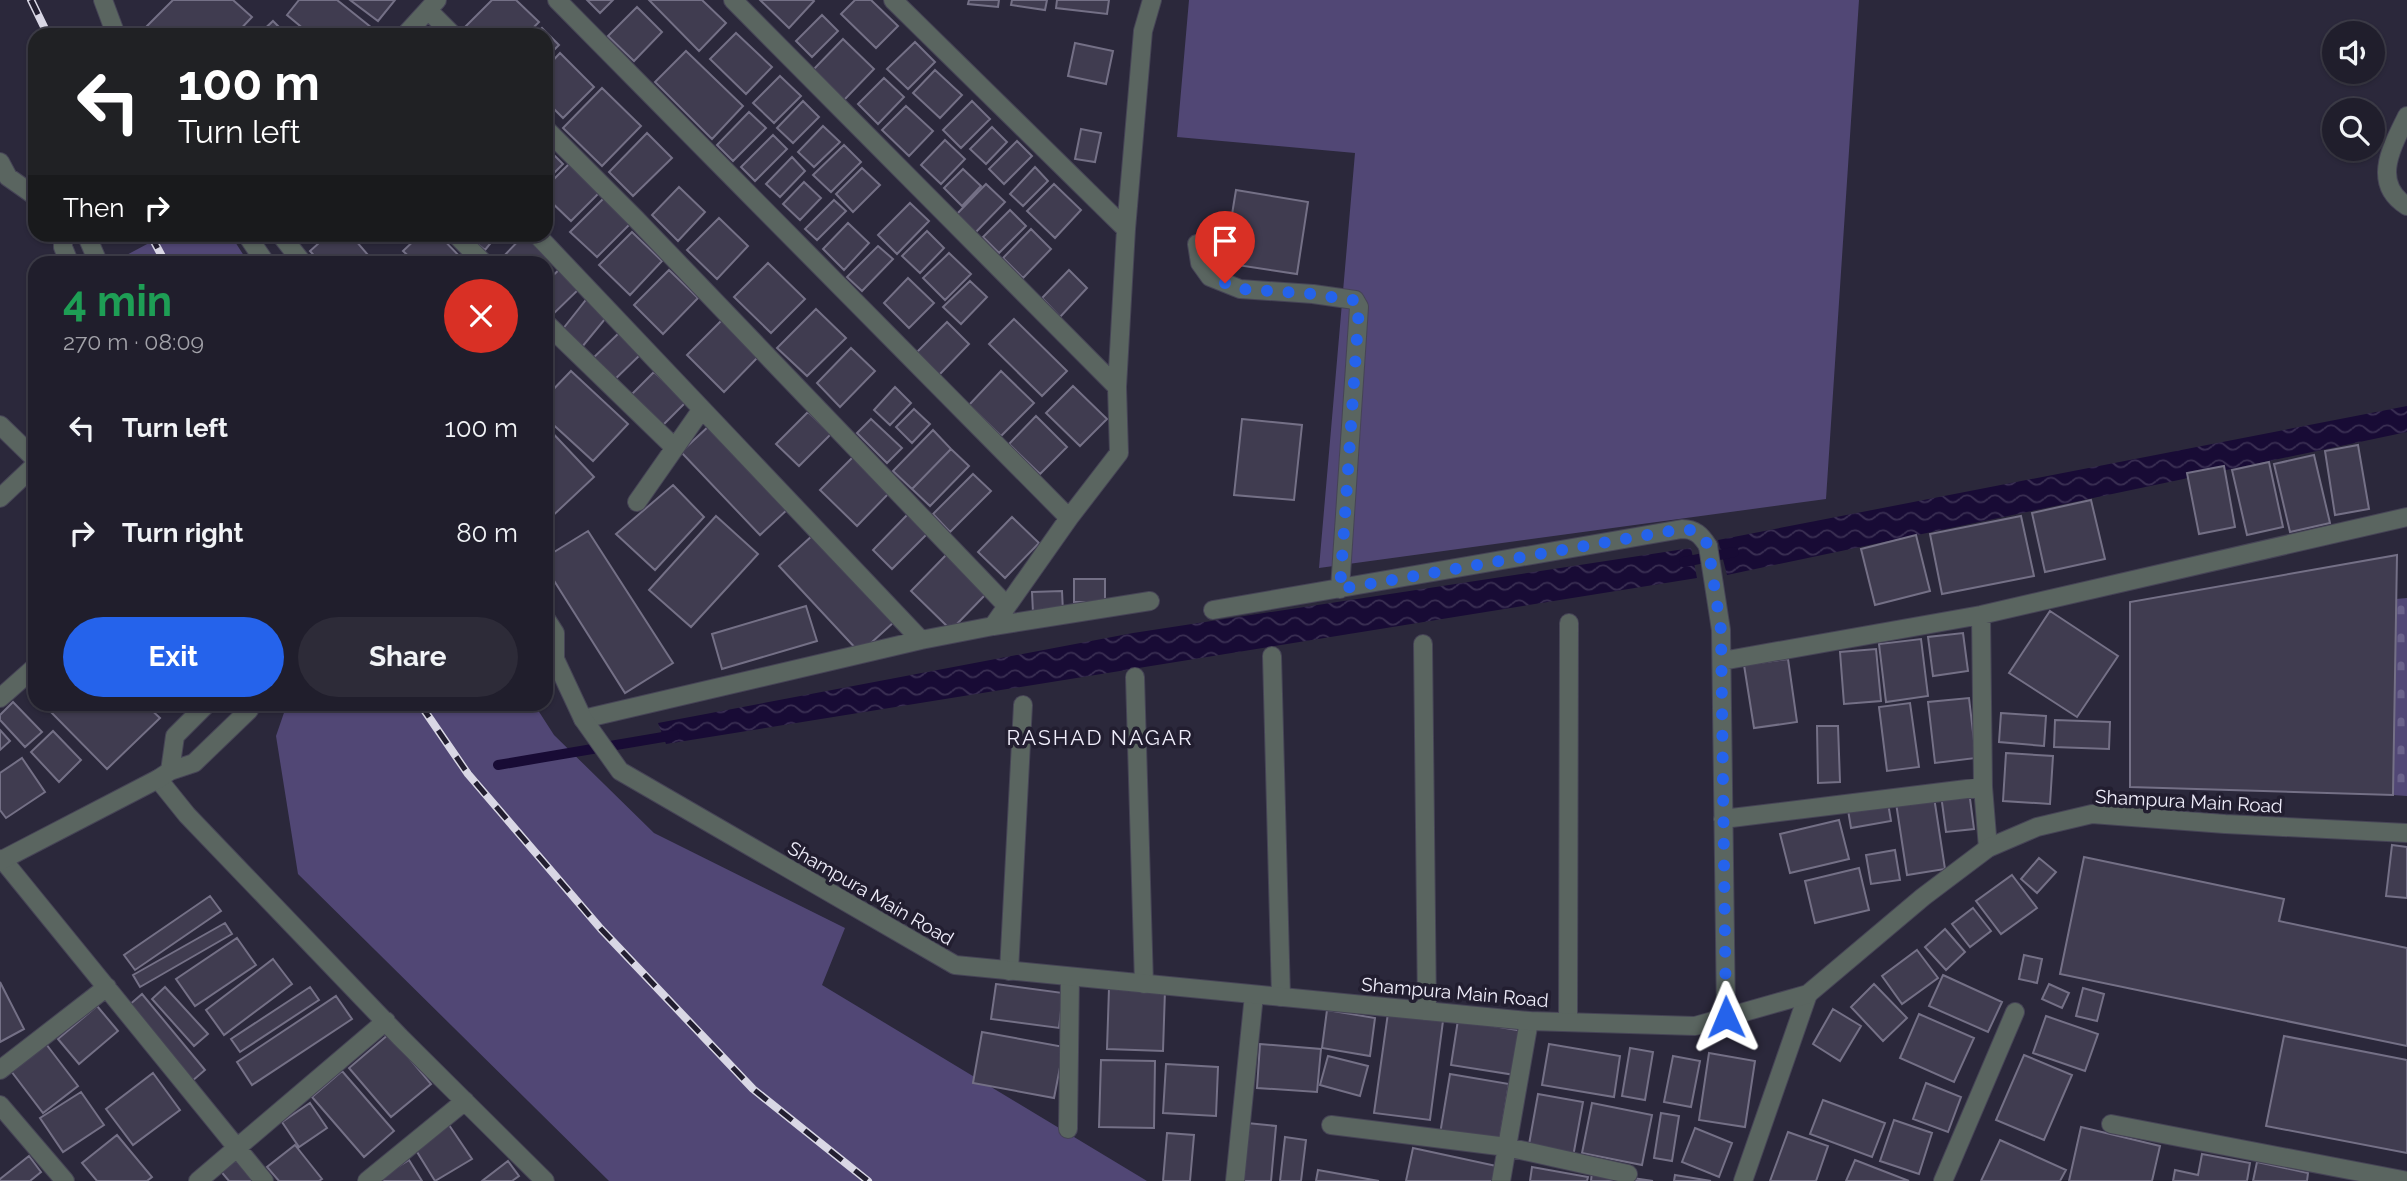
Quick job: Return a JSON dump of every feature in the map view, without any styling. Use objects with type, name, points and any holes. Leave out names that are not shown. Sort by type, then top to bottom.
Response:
[{"type":"street","points":[[103,0],[113,28]]},
{"type":"street","points":[[557,0],[1069,518]]},
{"type":"street","points":[[733,0],[1117,387]]},
{"type":"street","points":[[893,0],[1126,229]]},
{"type":"street","points":[[993,626],[1069,518],[1119,453],[1117,387],[1126,229],[1143,32],[1152,0]]},
{"type":"street","points":[[411,28],[432,5],[448,28]]},
{"type":"street","points":[[2407,116],[2390,152],[2386,172],[2389,185],[2407,206]]},
{"type":"street","points":[[553,136],[1007,606]]},
{"type":"street","points":[[3,174],[28,192]]},
{"type":"street","points":[[286,242],[297,256]]},
{"type":"street","points":[[462,242],[477,256]]},
{"type":"street","points":[[545,242],[921,640]]},
{"type":"street","points":[[1197,244],[1200,263],[1210,277],[1240,289],[1355,300],[1359,307],[1340,589]]},
{"type":"street","points":[[553,330],[675,448]]},
{"type":"street","points":[[637,502],[702,409]]},
{"type":"street","points":[[0,425],[28,452]]},
{"type":"street","points":[[0,498],[28,472]]},
{"type":"street","points":[[1722,661],[1981,615],[2407,517]]},
{"type":"street","points":[[1213,610],[1682,529],[1692,529],[1701,536],[1708,545],[1721,630],[1726,1017]]},
{"type":"street","points":[[587,725],[921,640],[1150,601]]},
{"type":"street","points":[[1981,615],[1983,787],[1988,848]]},
{"type":"street","points":[[1568,1022],[1569,623]]},
{"type":"street","points":[[1423,644],[1427,1011]]},
{"type":"street","points":[[1272,656],[1281,997]]},
{"type":"street","name":"Shampura Main Road","points":[[553,660],[587,725],[620,771],[955,965],[1530,1021],[1695,1026],[1808,994],[1923,897],[1988,848],[2037,827],[2092,814],[2407,833]]},
{"type":"street","points":[[0,698],[28,673]]},
{"type":"street","points":[[1135,677],[1144,984]]},
{"type":"street","points":[[1009,971],[1023,705]]},
{"type":"street","points":[[200,711],[175,736],[164,775],[187,815],[545,1181]]},
{"type":"street","points":[[247,711],[194,764],[164,775],[1,860],[264,1181]]},
{"type":"street","points":[[1723,818],[1983,787]]},
{"type":"street","points":[[1068,1129],[1070,976]]},
{"type":"street","points":[[0,1070],[107,987]]},
{"type":"street","points":[[1743,1181],[1808,994]]},
{"type":"street","points":[[1236,1181],[1254,995]]},
{"type":"street","points":[[1943,1181],[2015,1012]]},
{"type":"street","points":[[198,1181],[386,1021]]},
{"type":"street","points":[[1501,1181],[1530,1021]]},
{"type":"street","points":[[367,1181],[465,1101]]},
{"type":"street","points":[[0,1105],[65,1181]]},
{"type":"street","points":[[2111,1124],[2407,1181]]},
{"type":"street","points":[[1331,1125],[1507,1147],[1628,1174]]},
{"type":"green space","points":[[1189,0],[1859,0],[1826,499],[1319,568],[1355,153],[1177,137]]},
{"type":"green space","points":[[151,242],[235,242],[244,256],[125,256]]},
{"type":"green space","points":[[2407,598],[2407,796],[2393,795],[2396,599]]},
{"type":"green space","points":[[285,711],[539,711],[554,735],[654,833],[845,928],[822,985],[1147,1181],[609,1181],[298,874],[276,736]]},
{"type":"water","points":[[2407,406],[2407,432],[1727,575],[1718,540]]},
{"type":"water","points":[[1691,548],[1697,578],[666,744],[658,723],[1133,633]]},
{"type":"building","points":[[173,0],[233,0],[252,17],[242,28],[146,27]]},
{"type":"building","points":[[299,0],[337,0],[372,28],[303,28],[287,15]]},
{"type":"building","points":[[350,0],[395,0],[378,21]]},
{"type":"building","points":[[492,0],[516,0],[539,22],[533,28],[464,28]]},
{"type":"building","points":[[587,0],[613,0],[600,13]]},
{"type":"building","points":[[649,0],[702,0],[726,23],[699,51]]},
{"type":"building","points":[[760,0],[813,0],[814,1],[789,28]]},
{"type":"building","points":[[855,0],[871,0],[898,26],[876,48],[841,14]]},
{"type":"building","points":[[969,0],[999,0],[998,7],[968,4]]},
{"type":"building","points":[[1012,0],[1047,0],[1045,10],[1011,5]]},
{"type":"building","points":[[1057,0],[1109,0],[1107,14],[1056,8]]},
{"type":"building","points":[[637,7],[662,32],[634,61],[608,36]]},
{"type":"building","points":[[822,15],[838,31],[812,57],[796,41]]},
{"type":"building","points":[[273,21],[280,28],[266,28]]},
{"type":"building","points":[[736,33],[772,67],[746,94],[710,59]]},
{"type":"building","points":[[553,39],[559,45],[553,51]]},
{"type":"building","points":[[843,39],[874,69],[844,100],[813,70]]},
{"type":"building","points":[[915,42],[935,62],[908,89],[887,69]]},
{"type":"building","points":[[1075,43],[1113,51],[1106,84],[1068,76]]},
{"type":"building","points":[[686,51],[743,106],[712,139],[655,82]]},
{"type":"building","points":[[560,53],[594,87],[563,118],[553,108],[553,60]]},
{"type":"building","points":[[935,70],[962,95],[940,118],[913,93]]},
{"type":"building","points":[[780,76],[801,96],[774,123],[753,103]]},
{"type":"building","points":[[884,78],[904,97],[878,124],[858,104]]},
{"type":"building","points":[[602,88],[641,126],[602,166],[563,128]]},
{"type":"building","points":[[803,101],[819,117],[793,143],[777,128]]},
{"type":"building","points":[[972,101],[990,119],[961,148],[943,130]]},
{"type":"building","points":[[906,106],[933,131],[909,156],[882,130]]},
{"type":"building","points":[[749,112],[766,128],[733,161],[717,145]]},
{"type":"building","points":[[823,126],[840,142],[814,167],[798,152]]},
{"type":"building","points":[[992,127],[1007,142],[986,164],[970,149]]},
{"type":"building","points":[[1081,129],[1101,133],[1095,162],[1075,159]]},
{"type":"building","points":[[647,133],[672,158],[633,196],[609,172]]},
{"type":"building","points":[[773,135],[787,149],[755,181],[741,167]]},
{"type":"building","points":[[945,140],[965,159],[941,184],[921,165]]},
{"type":"building","points":[[1017,141],[1032,156],[1004,184],[989,169]]},
{"type":"building","points":[[844,145],[861,162],[831,192],[813,175]]},
{"type":"building","points":[[553,154],[563,164],[553,174]]},
{"type":"building","points":[[792,157],[805,171],[780,197],[766,184]]},
{"type":"building","points":[[570,163],[600,192],[571,221],[553,204],[553,180]]},
{"type":"building","points":[[1035,167],[1048,181],[1023,206],[1010,194]]},
{"type":"building","points":[[862,168],[880,185],[853,212],[836,194]]},
{"type":"building","points":[[963,169],[981,186],[962,206],[944,188]]},
{"type":"building","points":[[804,182],[821,198],[800,220],[783,204]]},
{"type":"building","points":[[986,184],[1005,202],[973,235],[954,217]]},
{"type":"building","points":[[1054,184],[1081,210],[1055,238],[1027,211]]},
{"type":"building","points":[[679,187],[705,212],[678,241],[652,215]]},
{"type":"building","points":[[1236,190],[1308,202],[1297,274],[1224,263]]},
{"type":"building","points":[[606,196],[633,221],[597,257],[570,232]]},
{"type":"building","points":[[834,200],[846,211],[817,240],[805,229]]},
{"type":"building","points":[[910,203],[929,221],[897,254],[878,235]]},
{"type":"building","points":[[1010,210],[1026,226],[999,253],[983,237]]},
{"type":"building","points":[[719,218],[748,246],[717,279],[687,250]]},
{"type":"building","points":[[848,223],[869,243],[844,270],[823,249]]},
{"type":"building","points":[[1031,229],[1051,249],[1023,278],[1003,258]]},
{"type":"building","points":[[927,231],[944,248],[920,273],[902,256]]},
{"type":"building","points":[[632,232],[662,261],[630,295],[599,265]]},
{"type":"building","points":[[320,242],[357,242],[369,256],[315,256],[310,251]]},
{"type":"building","points":[[413,242],[446,242],[459,256],[408,256],[403,251]]},
{"type":"building","points":[[475,242],[492,242],[485,250]]},
{"type":"building","points":[[517,242],[533,242],[548,256],[504,256]]},
{"type":"building","points":[[878,246],[893,259],[862,291],[847,277]]},
{"type":"building","points":[[949,253],[971,274],[945,300],[923,278]]},
{"type":"building","points":[[768,263],[805,299],[771,333],[734,297]]},
{"type":"building","points":[[562,267],[581,287],[553,314],[553,275]]},
{"type":"building","points":[[669,270],[698,298],[663,334],[634,305]]},
{"type":"building","points":[[1069,270],[1087,288],[1060,317],[1042,298]]},
{"type":"building","points":[[908,278],[934,303],[909,328],[884,303]]},
{"type":"building","points":[[970,281],[987,297],[961,324],[943,307]]},
{"type":"building","points":[[589,296],[610,313],[582,347],[562,330]]},
{"type":"building","points":[[816,309],[846,338],[807,376],[777,348]]},
{"type":"building","points":[[1014,319],[1067,371],[1042,396],[989,344]]},
{"type":"building","points":[[722,320],[759,356],[724,392],[687,355]]},
{"type":"building","points":[[947,322],[969,344],[939,375],[916,353]]},
{"type":"building","points":[[620,332],[641,354],[610,384],[589,362]]},
{"type":"building","points":[[851,348],[875,371],[840,407],[817,383]]},
{"type":"building","points":[[571,371],[628,424],[593,461],[553,424],[553,390]]},
{"type":"building","points":[[1001,371],[1034,403],[1001,436],[969,405]]},
{"type":"building","points":[[654,372],[686,402],[661,427],[629,397]]},
{"type":"building","points":[[1073,386],[1107,419],[1080,446],[1046,413]]},
{"type":"building","points":[[895,387],[911,403],[890,425],[874,410]]},
{"type":"building","points":[[914,409],[930,424],[912,443],[896,427]]},
{"type":"building","points":[[808,412],[831,434],[799,466],[776,444]]},
{"type":"building","points":[[1036,416],[1067,447],[1040,474],[1009,444]]},
{"type":"building","points":[[871,419],[902,448],[887,463],[857,433]]},
{"type":"building","points":[[1242,419],[1302,425],[1294,500],[1234,495]]},
{"type":"building","points":[[710,425],[788,509],[760,535],[681,452]]},
{"type":"building","points":[[933,430],[951,449],[912,489],[893,471]]},
{"type":"building","points":[[553,433],[594,477],[553,515]]},
{"type":"building","points":[[2358,445],[2369,509],[2335,515],[2325,451]]},
{"type":"building","points":[[951,449],[969,466],[930,506],[912,489]]},
{"type":"building","points":[[856,454],[892,490],[857,526],[820,490]]},
{"type":"building","points":[[2314,455],[2330,523],[2290,532],[2274,464]]},
{"type":"building","points":[[2269,462],[2283,527],[2247,535],[2232,470]]},
{"type":"building","points":[[2224,466],[2235,527],[2199,534],[2187,473]]},
{"type":"building","points":[[973,474],[991,491],[950,532],[933,514]]},
{"type":"building","points":[[673,485],[704,517],[655,570],[616,534]]},
{"type":"building","points":[[2091,500],[2105,559],[2045,572],[2032,513]]},
{"type":"building","points":[[908,514],[928,533],[892,569],[873,550]]},
{"type":"building","points":[[716,516],[758,554],[691,627],[649,590]]},
{"type":"building","points":[[2021,516],[2034,576],[1942,594],[1930,534]]},
{"type":"building","points":[[1012,517],[1039,543],[1005,578],[978,552]]},
{"type":"building","points":[[588,531],[673,663],[625,693],[553,579],[553,553]]},
{"type":"building","points":[[813,535],[894,622],[860,653],[779,566]]},
{"type":"building","points":[[1916,535],[1930,591],[1875,605],[1861,549]]},
{"type":"building","points":[[948,553],[988,592],[951,630],[911,591]]},
{"type":"building","points":[[2397,555],[2393,795],[2130,787],[2130,602]]},
{"type":"building","points":[[1074,579],[1105,579],[1105,602],[1074,602]]},
{"type":"building","points":[[1062,591],[1063,612],[1033,613],[1032,592]]},
{"type":"building","points":[[806,606],[817,641],[722,669],[712,634]]},
{"type":"building","points":[[2050,611],[2118,656],[2077,717],[2009,673]]},
{"type":"building","points":[[1963,633],[1968,671],[1933,676],[1928,637]]},
{"type":"building","points":[[1921,639],[1928,696],[1886,702],[1879,644]]},
{"type":"building","points":[[1876,649],[1881,701],[1844,704],[1840,652]]},
{"type":"building","points":[[1788,659],[1797,722],[1754,728],[1744,665]]},
{"type":"building","points":[[1969,698],[1976,758],[1935,763],[1928,702]]},
{"type":"building","points":[[13,702],[42,732],[25,747],[0,720],[0,715]]},
{"type":"building","points":[[1910,703],[1919,767],[1887,771],[1879,707]]},
{"type":"building","points":[[50,711],[152,711],[160,718],[107,769]]},
{"type":"building","points":[[2001,713],[2046,716],[2044,746],[1999,742]]},
{"type":"building","points":[[2055,720],[2110,722],[2109,749],[2054,747]]},
{"type":"building","points":[[1817,726],[1838,726],[1840,782],[1818,783]]},
{"type":"building","points":[[0,730],[10,741],[0,750]]},
{"type":"building","points":[[53,731],[81,760],[59,782],[31,752]]},
{"type":"building","points":[[2006,753],[2053,756],[2050,804],[2003,801]]},
{"type":"building","points":[[22,758],[45,792],[6,818],[0,810],[0,773]]},
{"type":"building","points":[[1969,791],[1974,829],[1946,832],[1941,795]]},
{"type":"building","points":[[1934,797],[1945,869],[1907,875],[1896,803]]},
{"type":"building","points":[[1888,803],[1891,821],[1851,828],[1848,810]]},
{"type":"building","points":[[1839,820],[1849,859],[1790,873],[1780,834]]},
{"type":"building","points":[[2392,845],[2407,847],[2407,898],[2386,896]]},
{"type":"building","points":[[1895,850],[1900,880],[1871,884],[1866,855]]},
{"type":"building","points":[[2084,857],[2284,899],[2279,921],[2407,948],[2407,1046],[2060,974]]},
{"type":"building","points":[[2039,858],[2056,872],[2037,893],[2021,879]]},
{"type":"building","points":[[1859,868],[1869,910],[1815,923],[1805,881]]},
{"type":"building","points":[[2012,875],[2037,908],[2001,934],[1976,901]]},
{"type":"building","points":[[210,896],[221,911],[135,970],[124,955]]},
{"type":"building","points":[[1973,908],[1991,931],[1970,947],[1952,924]]},
{"type":"building","points":[[225,923],[232,934],[140,987],[133,975]]},
{"type":"building","points":[[1945,929],[1965,952],[1946,970],[1925,947]]},
{"type":"building","points":[[237,938],[256,965],[195,1006],[176,979]]},
{"type":"building","points":[[1917,950],[1938,978],[1902,1004],[1882,976]]},
{"type":"building","points":[[2024,955],[2042,959],[2037,983],[2019,979]]},
{"type":"building","points":[[273,959],[292,984],[224,1035],[206,1010]]},
{"type":"building","points":[[1943,975],[2002,1002],[1988,1032],[1929,1006]]},
{"type":"building","points":[[0,982],[24,1029],[0,1042]]},
{"type":"building","points":[[996,984],[1063,993],[1059,1028],[991,1019]]},
{"type":"building","points":[[1874,984],[1907,1018],[1883,1041],[1851,1007]]},
{"type":"building","points":[[2049,984],[2069,993],[2062,1008],[2042,999]]},
{"type":"building","points":[[165,987],[208,1034],[194,1046],[152,999]]},
{"type":"building","points":[[310,987],[319,1000],[240,1052],[231,1039]]},
{"type":"building","points":[[1109,988],[1165,990],[1163,1051],[1107,1049]]},
{"type":"building","points":[[2083,988],[2104,994],[2097,1021],[2076,1016]]},
{"type":"building","points":[[142,994],[205,1070],[192,1081],[128,1006]]},
{"type":"building","points":[[336,996],[352,1019],[252,1085],[237,1062]]},
{"type":"building","points":[[97,1006],[118,1031],[79,1064],[58,1039]]},
{"type":"building","points":[[1833,1009],[1861,1026],[1840,1061],[1813,1044]]},
{"type":"building","points":[[1327,1010],[1375,1018],[1370,1056],[1322,1048]]},
{"type":"building","points":[[1388,1013],[1443,1021],[1430,1120],[1374,1113]]},
{"type":"building","points":[[1919,1014],[1974,1038],[1954,1082],[1900,1058]]},
{"type":"building","points":[[2046,1016],[2098,1034],[2085,1071],[2033,1053]]},
{"type":"building","points":[[1458,1020],[1523,1031],[1515,1075],[1451,1065]]},
{"type":"building","points":[[982,1032],[1064,1047],[1054,1098],[973,1083]]},
{"type":"building","points":[[389,1034],[431,1084],[391,1117],[349,1068]]},
{"type":"building","points":[[2284,1036],[2407,1060],[2407,1153],[2266,1126]]},
{"type":"building","points":[[43,1040],[78,1086],[43,1113],[8,1067]]},
{"type":"building","points":[[1260,1044],[1321,1049],[1317,1092],[1257,1088]]},
{"type":"building","points":[[1549,1044],[1620,1056],[1614,1097],[1542,1085]]},
{"type":"building","points":[[1630,1048],[1653,1052],[1645,1100],[1622,1096]]},
{"type":"building","points":[[1709,1053],[1755,1061],[1745,1127],[1699,1120]]},
{"type":"building","points":[[2024,1055],[2072,1075],[2044,1140],[1996,1120]]},
{"type":"building","points":[[1328,1056],[1368,1066],[1360,1096],[1320,1085]]},
{"type":"building","points":[[1673,1056],[1700,1061],[1691,1107],[1664,1102]]},
{"type":"building","points":[[1101,1060],[1155,1061],[1154,1128],[1099,1127]]},
{"type":"building","points":[[1166,1064],[1218,1067],[1216,1116],[1163,1113]]},
{"type":"building","points":[[342,1071],[394,1131],[364,1157],[312,1097]]},
{"type":"building","points":[[153,1073],[180,1110],[133,1145],[106,1109]]},
{"type":"building","points":[[1450,1074],[1509,1084],[1499,1144],[1440,1134]]},
{"type":"building","points":[[1926,1083],[1961,1097],[1948,1132],[1913,1119]]},
{"type":"building","points":[[81,1092],[104,1125],[63,1152],[40,1118]]},
{"type":"building","points":[[1538,1094],[1583,1102],[1573,1157],[1528,1150]]},
{"type":"building","points":[[1823,1100],[1885,1123],[1872,1157],[1810,1134]]},
{"type":"building","points":[[310,1103],[327,1128],[299,1147],[282,1122]]},
{"type":"building","points":[[1592,1103],[1652,1115],[1642,1165],[1582,1153]]},
{"type":"building","points":[[1661,1113],[1679,1116],[1672,1161],[1654,1158]]},
{"type":"building","points":[[1894,1120],[1932,1133],[1919,1174],[1880,1161]]},
{"type":"building","points":[[1247,1123],[1276,1126],[1271,1181],[1242,1181]]},
{"type":"building","points":[[449,1125],[472,1159],[435,1181],[414,1147]]},
{"type":"building","points":[[2081,1127],[2160,1146],[2152,1181],[2069,1181]]},
{"type":"building","points":[[1695,1128],[1732,1143],[1719,1177],[1682,1162]]},
{"type":"building","points":[[1788,1132],[1828,1146],[1816,1181],[1770,1181]]},
{"type":"building","points":[[1167,1133],[1194,1135],[1190,1181],[1163,1181]]},
{"type":"building","points":[[117,1135],[152,1177],[147,1181],[97,1181],[82,1163]]},
{"type":"building","points":[[1285,1137],[1306,1140],[1301,1181],[1280,1181]]},
{"type":"building","points":[[2000,1140],[2066,1170],[2060,1181],[1981,1181]]},
{"type":"building","points":[[295,1145],[322,1179],[279,1181],[267,1167]]},
{"type":"building","points":[[1413,1148],[1501,1167],[1498,1181],[1406,1181]]},
{"type":"building","points":[[237,1153],[260,1181],[229,1181],[218,1168]]},
{"type":"building","points":[[2202,1154],[2250,1163],[2247,1181],[2173,1181],[2175,1170],[2198,1175]]},
{"type":"building","points":[[29,1156],[41,1172],[30,1181],[0,1181],[0,1179]]},
{"type":"building","points":[[409,1160],[422,1181],[375,1181]]},
{"type":"building","points":[[1855,1160],[1909,1181],[1846,1181]]},
{"type":"building","points":[[508,1161],[519,1176],[512,1181],[482,1181]]},
{"type":"building","points":[[2257,1162],[2308,1173],[2307,1181],[2253,1181]]},
{"type":"building","points":[[1532,1167],[1588,1177],[1587,1181],[1530,1181]]},
{"type":"building","points":[[1318,1170],[1379,1181],[1316,1181]]},
{"type":"building","points":[[1592,1172],[1653,1181],[1591,1181]]},
{"type":"building","points":[[1675,1175],[1711,1181],[1674,1181]]},
{"type":"waterway","points":[[1684,562],[1734,552]]},
{"type":"waterway","points":[[498,765],[675,735]]},
{"type":"railway","points":[[31,0],[45,28]]},
{"type":"railway","points":[[154,242],[162,256]]},
{"type":"railway","points":[[425,711],[468,774],[601,929],[753,1089],[868,1181]]},
{"type":"district","name":"RASHAD NAGAR","points":[[1100,738]]},
{"type":"route","points":[[1225,283],[1240,289],[1313,294],[1355,300],[1358,303],[1340,589],[1682,529],[1692,529],[1708,545],[1721,630],[1726,1017]]}]
